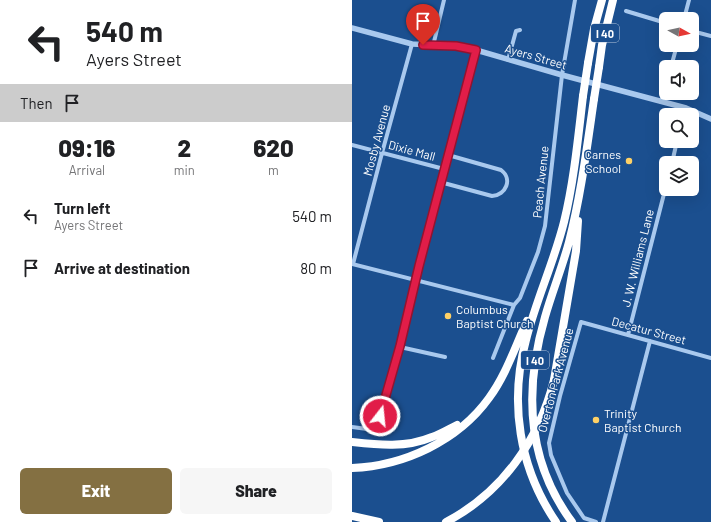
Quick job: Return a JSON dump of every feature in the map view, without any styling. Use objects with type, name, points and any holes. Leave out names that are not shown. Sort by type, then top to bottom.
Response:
[{"type":"highway","name":"I 40","points":[[556,522],[537,489],[526,460],[520,428],[518,377],[530,326],[549,270],[567,206],[588,63],[594,29],[602,0]]},
{"type":"highway","name":"I 40","points":[[572,522],[557,499],[543,467],[537,448],[533,426],[531,392],[532,375],[538,341],[568,245],[580,196],[599,67],[613,0]]},
{"type":"highway","points":[[446,522],[483,498],[500,482],[532,438],[544,414],[554,380],[576,251],[580,196]]},
{"type":"highway","points":[[352,468],[385,464],[413,456],[428,449],[472,418],[497,386],[549,270]]},
{"type":"highway","points":[[352,442],[398,445],[414,442],[432,437],[472,418]]},
{"type":"highway","points":[[352,516],[379,522]]},
{"type":"street","points":[[433,46],[444,0]]},
{"type":"street","name":"Peach Avenue","points":[[493,358],[514,305],[520,298],[538,252],[545,226],[562,75],[575,0]]},
{"type":"street","points":[[686,12],[689,0]]},
{"type":"street","points":[[626,12],[659,21]]},
{"type":"street","name":"Ayers Street","points":[[352,28],[412,44],[456,46],[476,50],[562,75],[686,108]]},
{"type":"street","points":[[508,60],[516,31],[520,30]]},
{"type":"street","points":[[699,33],[711,36]]},
{"type":"street","name":"Mosby Avenue","points":[[353,264],[412,44]]},
{"type":"street","points":[[352,427],[367,429],[375,428],[379,424],[400,346],[440,182],[476,50]]},
{"type":"street","name":"Ayers Street","points":[[699,114],[711,119]]},
{"type":"street","name":"Dixie Mall","points":[[352,145],[444,169]]},
{"type":"street","points":[[440,182],[492,196],[504,192],[507,186],[506,176],[501,170],[448,155]]},
{"type":"street","name":"J. W. Williams Lane","points":[[628,335],[663,196]]},
{"type":"street","points":[[353,264],[514,305]]},
{"type":"street","name":"Decatur Street","points":[[581,322],[711,358]]},
{"type":"street","name":"Overton Park Avenue","points":[[581,322],[560,396],[549,443],[551,455],[567,493],[584,518],[596,522]]},
{"type":"street","points":[[603,522],[650,341]]},
{"type":"street","points":[[400,346],[445,357]]},
{"type":"place","name":"Carnes School","points":[[629,161]]},
{"type":"place","name":"Columbus Baptist Church","points":[[448,316]]},
{"type":"place","name":"Trinity Baptist Church","points":[[596,420]]},
{"type":"route","points":[[380,416],[400,346],[419,266],[476,50],[456,46],[423,45]]}]
